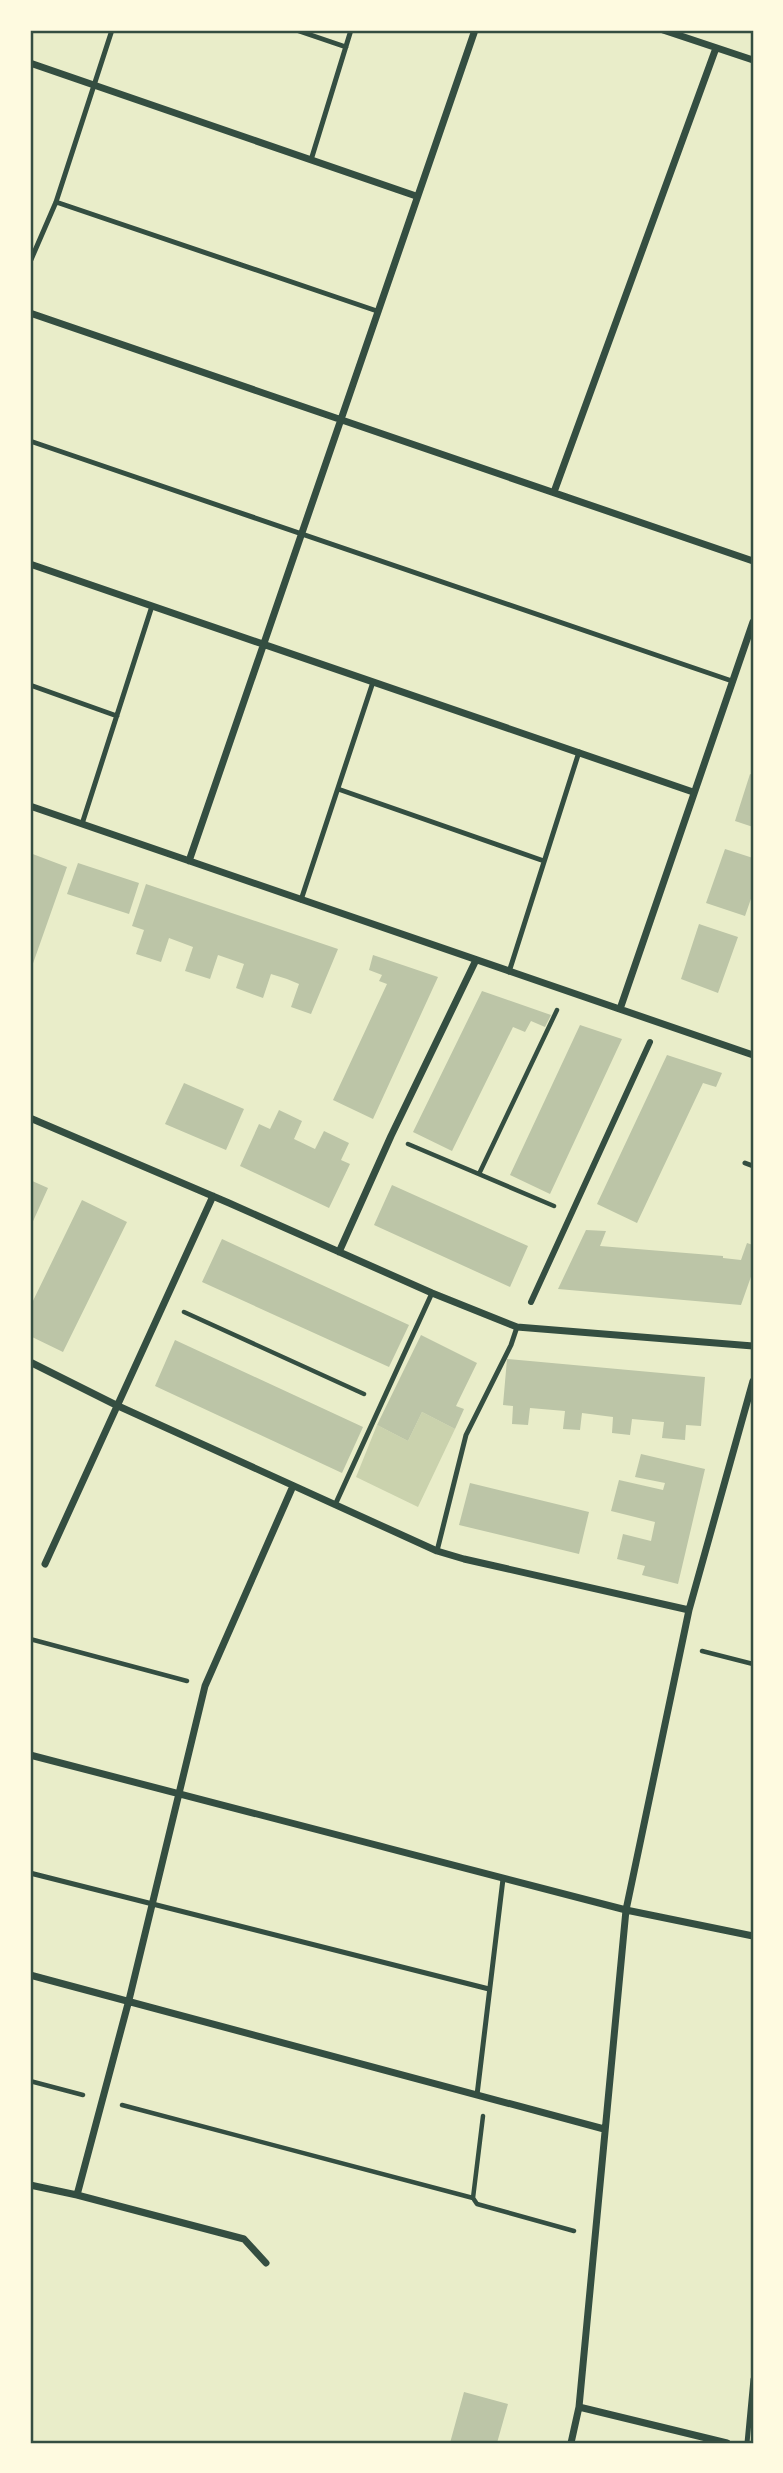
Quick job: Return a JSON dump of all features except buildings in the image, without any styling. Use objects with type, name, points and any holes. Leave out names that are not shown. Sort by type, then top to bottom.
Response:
[{"type":"street","points":[[189,861],[475,30]]},
{"type":"street","points":[[663,30],[753,60]]},
{"type":"street","points":[[554,492],[716,48]]},
{"type":"street","points":[[30,63],[416,196]]},
{"type":"street","points":[[30,313],[753,561]]},
{"type":"street","points":[[30,564],[693,792]]},
{"type":"street","points":[[620,1009],[753,622]]},
{"type":"street","points":[[30,806],[753,1055]]},
{"type":"street","points":[[339,1252],[391,1136],[476,960]]},
{"type":"street","points":[[531,1302],[650,1042]]},
{"type":"street","points":[[30,1118],[432,1293],[517,1327],[753,1346]]},
{"type":"street","points":[[45,1564],[214,1196]]},
{"type":"street","points":[[30,1362],[116,1405],[437,1551],[689,1610]]},
{"type":"street","points":[[571,2443],[579,2407],[626,1910],[689,1610],[753,1381]]},
{"type":"street","points":[[77,2195],[129,2000],[205,1686],[293,1486]]},
{"type":"street","points":[[30,1755],[626,1910],[753,1936]]},
{"type":"street","points":[[30,1975],[604,2129]]},
{"type":"street","points":[[30,2185],[244,2239],[266,2263]]},
{"type":"street","points":[[579,2407],[727,2443]]},
{"type":"lane","points":[[30,262],[56,202],[112,30]]},
{"type":"lane","points":[[296,30],[346,47]]},
{"type":"lane","points":[[311,160],[351,30]]},
{"type":"lane","points":[[56,202],[377,312]]},
{"type":"lane","points":[[30,441],[732,681]]},
{"type":"lane","points":[[82,824],[152,606]]},
{"type":"lane","points":[[301,900],[373,682]]},
{"type":"lane","points":[[30,685],[117,716]]},
{"type":"lane","points":[[509,972],[579,752]]},
{"type":"lane","points":[[338,789],[544,861]]},
{"type":"lane","points":[[746,1163],[753,1166]]},
{"type":"lane","points":[[335,1505],[432,1293]]},
{"type":"lane","points":[[437,1551],[466,1435],[511,1345],[517,1327]]},
{"type":"lane","points":[[30,1873],[489,1989]]},
{"type":"lane","points":[[477,2095],[503,1879]]},
{"type":"lane","points":[[747,2443],[753,2379]]},
{"type":"path","points":[[479,1174],[557,1010]]},
{"type":"path","points":[[404,1143],[571,1214]]},
{"type":"path","points":[[164,1303],[381,1402]]},
{"type":"path","points":[[30,1639],[205,1686]]},
{"type":"path","points":[[681,1646],[753,1664]]},
{"type":"path","points":[[30,2081],[473,2198]]},
{"type":"path","points":[[477,2095],[483,2115],[473,2198],[477,2204],[594,2237]]},
{"type":"green space","points":[[422,1412],[455,1429],[418,1507],[356,1477],[377,1425],[408,1441]]}]
